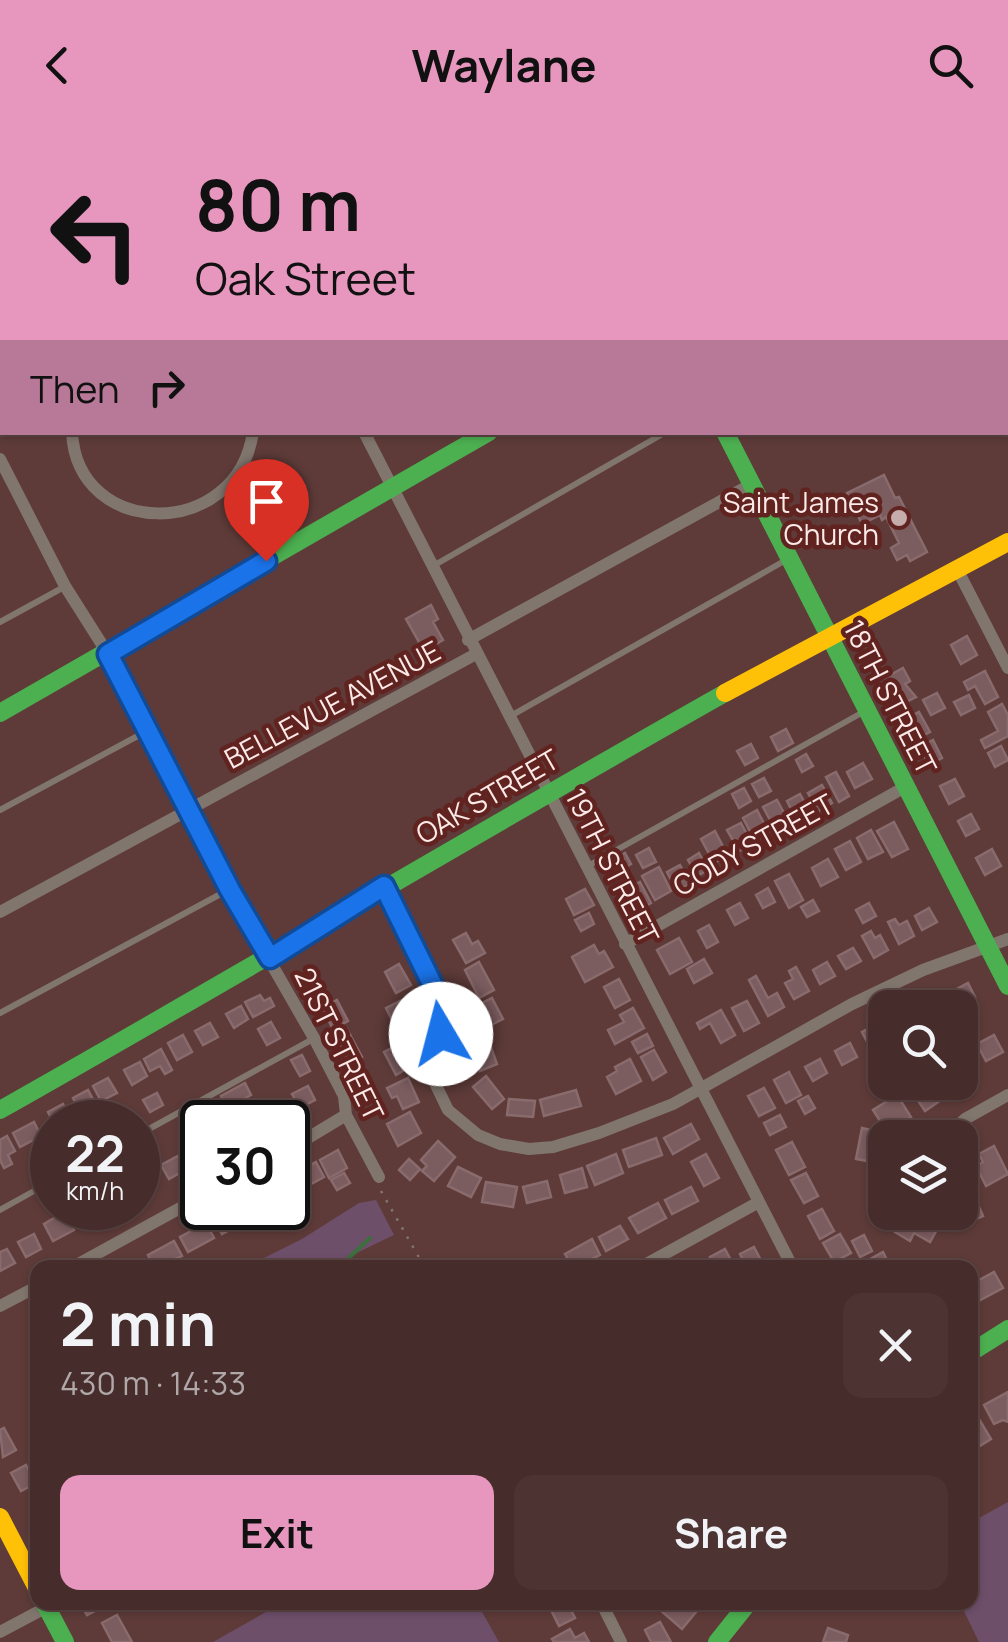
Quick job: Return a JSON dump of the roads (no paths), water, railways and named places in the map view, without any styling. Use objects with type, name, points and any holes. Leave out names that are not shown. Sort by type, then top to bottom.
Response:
[{"type":"street","points":[[73,435],[81,466],[96,488],[123,506],[154,515],[196,508],[215,498],[243,466],[252,435]]},
{"type":"street","name":"19TH STREET","points":[[366,435],[789,1260]]},
{"type":"street","points":[[0,714],[484,435]]},
{"type":"street","name":"18TH STREET","points":[[726,435],[1008,986]]},
{"type":"street","name":"21ST STREET","points":[[0,459],[65,586],[108,654],[230,890],[314,1038],[344,1096],[346,1115],[379,1177]]},
{"type":"street","name":"BELLEVUE AVENUE","points":[[468,640],[750,484]]},
{"type":"street","name":"OAK STREET","points":[[0,1110],[270,958],[384,886],[548,793],[829,635],[1008,542]]},
{"type":"street","points":[[957,569],[1008,668]]},
{"type":"street","name":"BELLEVUE AVENUE","points":[[0,912],[476,654]]},
{"type":"street","name":"CODY STREET","points":[[625,944],[906,787]]},
{"type":"street","points":[[384,886],[440,1000],[443,1016],[434,1081],[448,1110],[478,1135],[529,1149],[552,1147],[599,1133],[700,1091],[852,1004],[923,970],[1008,939]]},
{"type":"street","points":[[964,1120],[1008,1095]]},
{"type":"street","points":[[310,1137],[346,1115]]},
{"type":"street","points":[[654,1260],[759,1202]]},
{"type":"street","points":[[86,1260],[180,1208]]},
{"type":"street","points":[[2,1299],[30,1289]]},
{"type":"street","points":[[978,1348],[1008,1330]]},
{"type":"street","points":[[0,1518],[30,1575]]},
{"type":"street","points":[[0,1632],[30,1610]]},
{"type":"street","points":[[48,1610],[65,1642]]},
{"type":"street","points":[[605,1610],[621,1642]]},
{"type":"street","points":[[717,1642],[743,1610]]},
{"type":"lane","points":[[432,566],[661,435]]},
{"type":"lane","points":[[508,717],[790,558]]},
{"type":"lane","points":[[0,622],[65,586]]},
{"type":"lane","points":[[586,868],[866,710]]},
{"type":"lane","points":[[0,810],[146,731]]},
{"type":"lane","points":[[0,1012],[230,890]]},
{"type":"lane","points":[[160,1122],[314,1038]]},
{"type":"lane","points":[[0,1210],[30,1193]]},
{"type":"waterway","points":[[347,1260],[370,1238]]},
{"type":"place","name":"Saint James Church","points":[[899,518]]}]
